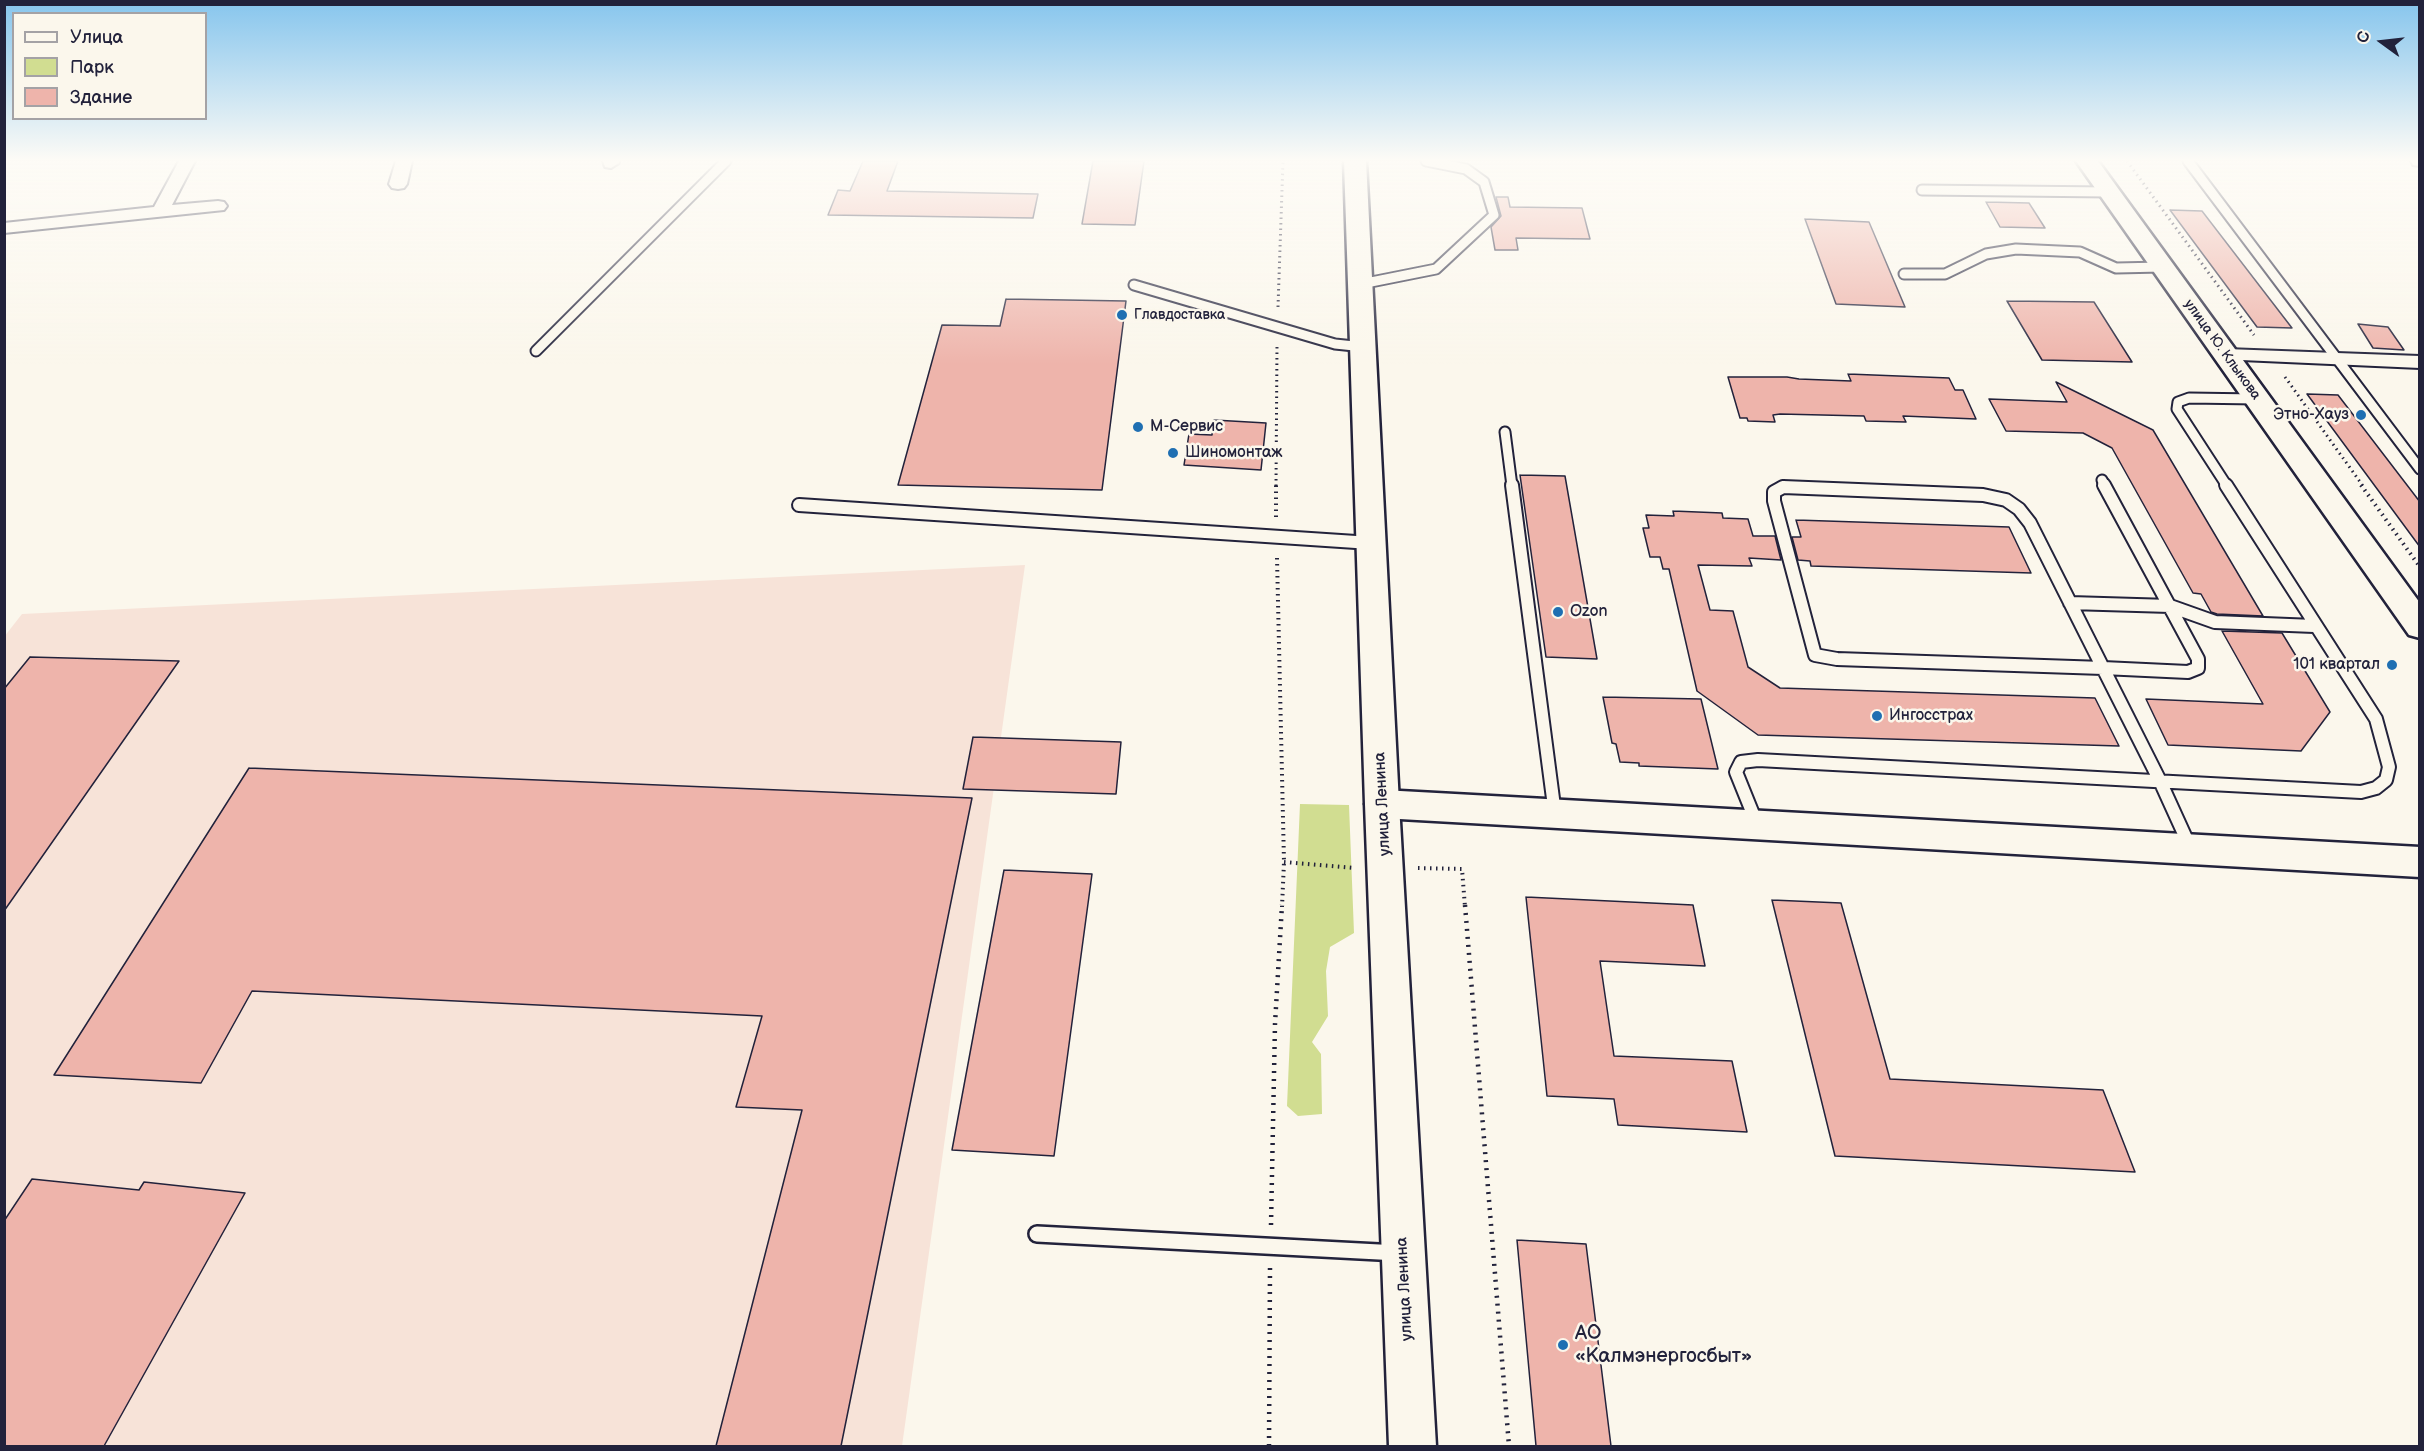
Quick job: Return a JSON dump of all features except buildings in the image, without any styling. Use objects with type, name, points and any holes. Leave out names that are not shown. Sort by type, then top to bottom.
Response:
[{"type":"main road","name":"улица Ленина","points":[[1359,229],[1413,1446]]},
{"type":"main road","name":"улица Ю. Клыкова","points":[[2135,229],[2420,627]]},
{"type":"main road","points":[[1383,804],[2420,862]]},
{"type":"street","points":[[2226,355],[2420,362]]},
{"type":"lane","points":[[536,351],[658,229]]},
{"type":"lane","points":[[1361,284],[1436,269],[1479,229]]},
{"type":"lane","points":[[2238,229],[2420,469]]},
{"type":"lane","points":[[1904,274],[1945,274],[1986,254],[2016,249],[2080,252],[2116,268],[2163,267]]},
{"type":"lane","points":[[1134,285],[1348,347],[1365,347]]},
{"type":"lane","points":[[1757,825],[1736,772],[1741,762],[1758,760],[2361,792],[2376,788],[2386,780],[2389,768],[2376,719],[2314,626],[2177,409],[2178,402],[2189,398],[2257,399]]},
{"type":"lane","points":[[1505,432],[1555,814]]},
{"type":"lane","points":[[2102,480],[2198,659],[2198,668],[2188,672],[2103,668],[1837,659],[1815,656],[1774,501],[1774,492],[1783,487],[1983,495],[2006,500],[2019,509],[2030,523],[2070,603],[2103,668],[2160,781],[2191,849]]},
{"type":"lane","points":[[799,505],[1372,543]]},
{"type":"lane","points":[[2070,603],[2170,606],[2215,622],[2314,626]]},
{"type":"lane","points":[[1037,1234],[1270,1248],[1404,1253]]},
{"type":"path","points":[[1269,1446],[1270,1248],[1275,1024],[1284,862],[1276,537],[1277,327],[1281,229]]},
{"type":"path","points":[[1284,862],[1359,868]]},
{"type":"path","points":[[1418,868],[1462,869],[1509,1446]]},
{"type":"shaded area","points":[[1025,565],[902,1446],[5,1446],[4,637],[22,614]]},
{"type":"green space","points":[[1300,804],[1349,805],[1354,933],[1330,947],[1326,971],[1328,1016],[1312,1042],[1321,1054],[1322,1114],[1298,1116],[1287,1106]]},
{"type":"place","name":"Главдоставка","points":[[1122,315]]},
{"type":"place","name":"Этно-Хауз","points":[[2361,415]]},
{"type":"place","name":"М-Сервис","points":[[1138,427]]},
{"type":"place","name":"Шиномонтаж","points":[[1173,453]]},
{"type":"place","name":"Ozon","points":[[1558,612]]},
{"type":"place","name":"101 квартал","points":[[2392,665]]},
{"type":"place","name":"Ингосстрах","points":[[1877,716]]},
{"type":"place","name":"АО «Калмэнергосбыт»","points":[[1563,1345]]}]
